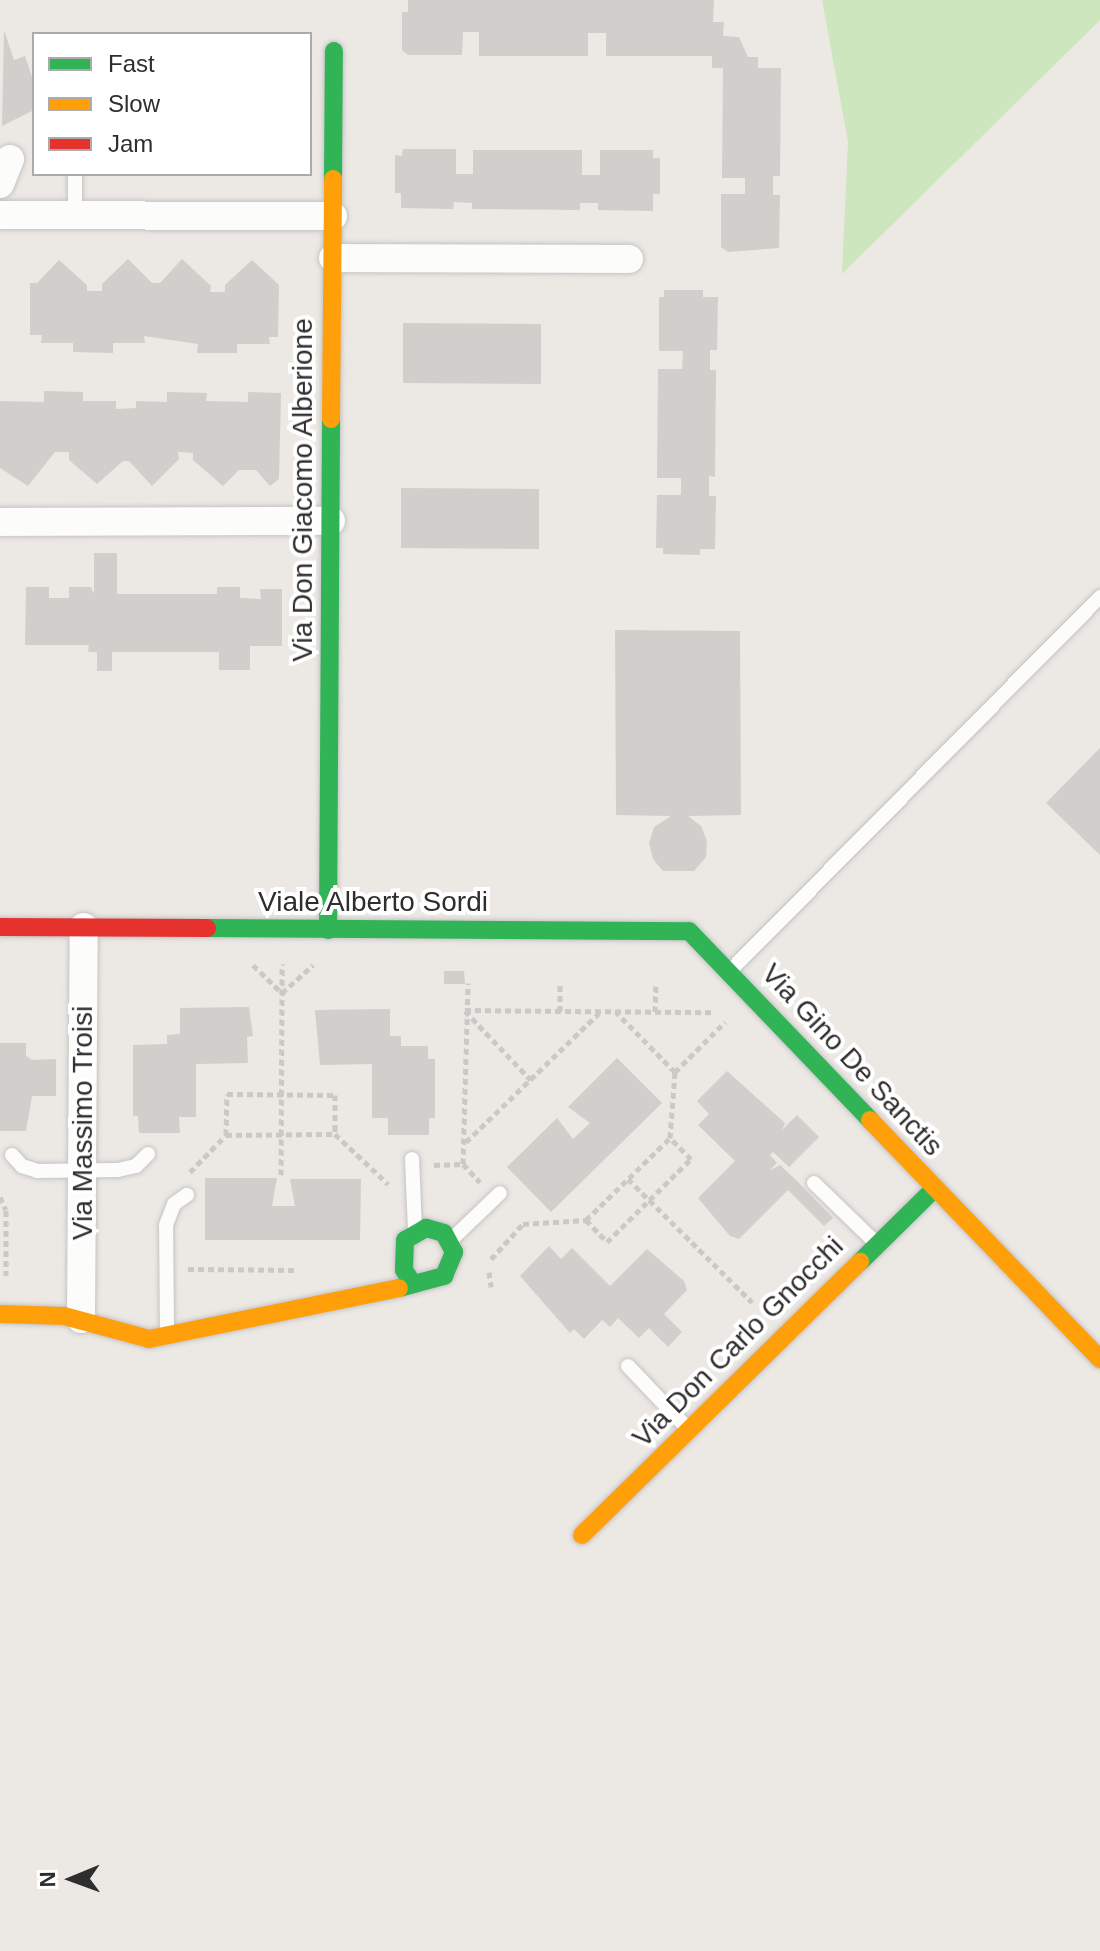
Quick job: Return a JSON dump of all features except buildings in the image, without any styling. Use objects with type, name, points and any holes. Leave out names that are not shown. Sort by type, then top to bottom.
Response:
[{"type":"street","name":"Via Don Giacomo Alberione","points":[[328,930],[334,51]]},
{"type":"street","points":[[0,215],[333,216]]},
{"type":"street","points":[[333,258],[629,259]]},
{"type":"street","points":[[0,522],[331,521]]},
{"type":"street","name":"Viale Alberto Sordi","points":[[0,927],[689,931],[729,971]]},
{"type":"street","name":"Via Massimo Troisi","points":[[81,1319],[84,927]]},
{"type":"street","name":"Via Gino De Sanctis","points":[[729,971],[934,1189],[1100,1359]]},
{"type":"street","name":"Via Don Carlo Gnocchi","points":[[582,1535],[934,1189]]},
{"type":"street","points":[[0,1314],[81,1319],[149,1339],[413,1284],[444,1276],[454,1252],[450,1241],[434,1228],[415,1232],[401,1253],[413,1284]]},
{"type":"lane","points":[[75,176],[75,215]]},
{"type":"lane","name":"Via Gino De Sanctis","points":[[729,971],[1100,597]]},
{"type":"lane","points":[[12,1155],[22,1166],[37,1171],[136,1166],[148,1154]]},
{"type":"lane","points":[[412,1159],[415,1232]]},
{"type":"lane","points":[[814,1183],[877,1244]]},
{"type":"lane","points":[[450,1241],[500,1193]]},
{"type":"lane","points":[[168,1335],[166,1225],[174,1204],[187,1195]]},
{"type":"lane","points":[[628,1366],[689,1430]]},
{"type":"path","points":[[248,959],[282,993]]},
{"type":"path","points":[[281,1175],[283,959]]},
{"type":"path","points":[[282,993],[320,959]]},
{"type":"path","points":[[428,1165],[463,1164],[468,983]]},
{"type":"path","points":[[560,983],[560,1011]]},
{"type":"path","points":[[655,1012],[656,983]]},
{"type":"path","points":[[465,1010],[722,1012]]},
{"type":"path","points":[[465,1010],[531,1080]]},
{"type":"path","points":[[465,1143],[601,1011]]},
{"type":"path","points":[[616,1012],[675,1072]]},
{"type":"path","points":[[491,1287],[488,1262],[523,1224],[586,1220],[670,1138],[675,1072],[735,1012]]},
{"type":"path","points":[[226,1135],[227,1094],[335,1095],[335,1134]]},
{"type":"path","points":[[181,1179],[226,1135],[335,1134],[393,1188]]},
{"type":"path","points":[[586,1220],[607,1242],[691,1159],[670,1138]]},
{"type":"path","points":[[628,1179],[752,1302]]},
{"type":"path","points":[[0,1197],[6,1210],[6,1296]]},
{"type":"path","points":[[182,1283],[182,1269],[306,1270]]},
{"type":"green space","points":[[822,0],[1100,0],[1100,20],[842,274],[848,142]]},
{"type":"traffic: fast","points":[[333,179],[334,51]]},
{"type":"traffic: fast","points":[[328,930],[331,419]]},
{"type":"traffic: fast","points":[[207,928],[689,931],[870,1120]]},
{"type":"traffic: fast","points":[[860,1262],[934,1189]]},
{"type":"traffic: fast","points":[[399,1288],[444,1276],[454,1252],[444,1233],[426,1228],[405,1240],[404,1270],[413,1284]]},
{"type":"traffic: slow","points":[[331,419],[333,179]]},
{"type":"traffic: slow","points":[[870,1120],[1100,1359]]},
{"type":"traffic: slow","points":[[582,1535],[860,1262]]},
{"type":"traffic: slow","points":[[0,1314],[64,1316],[149,1339],[399,1288]]},
{"type":"traffic: jam","points":[[0,927],[207,928]]}]
